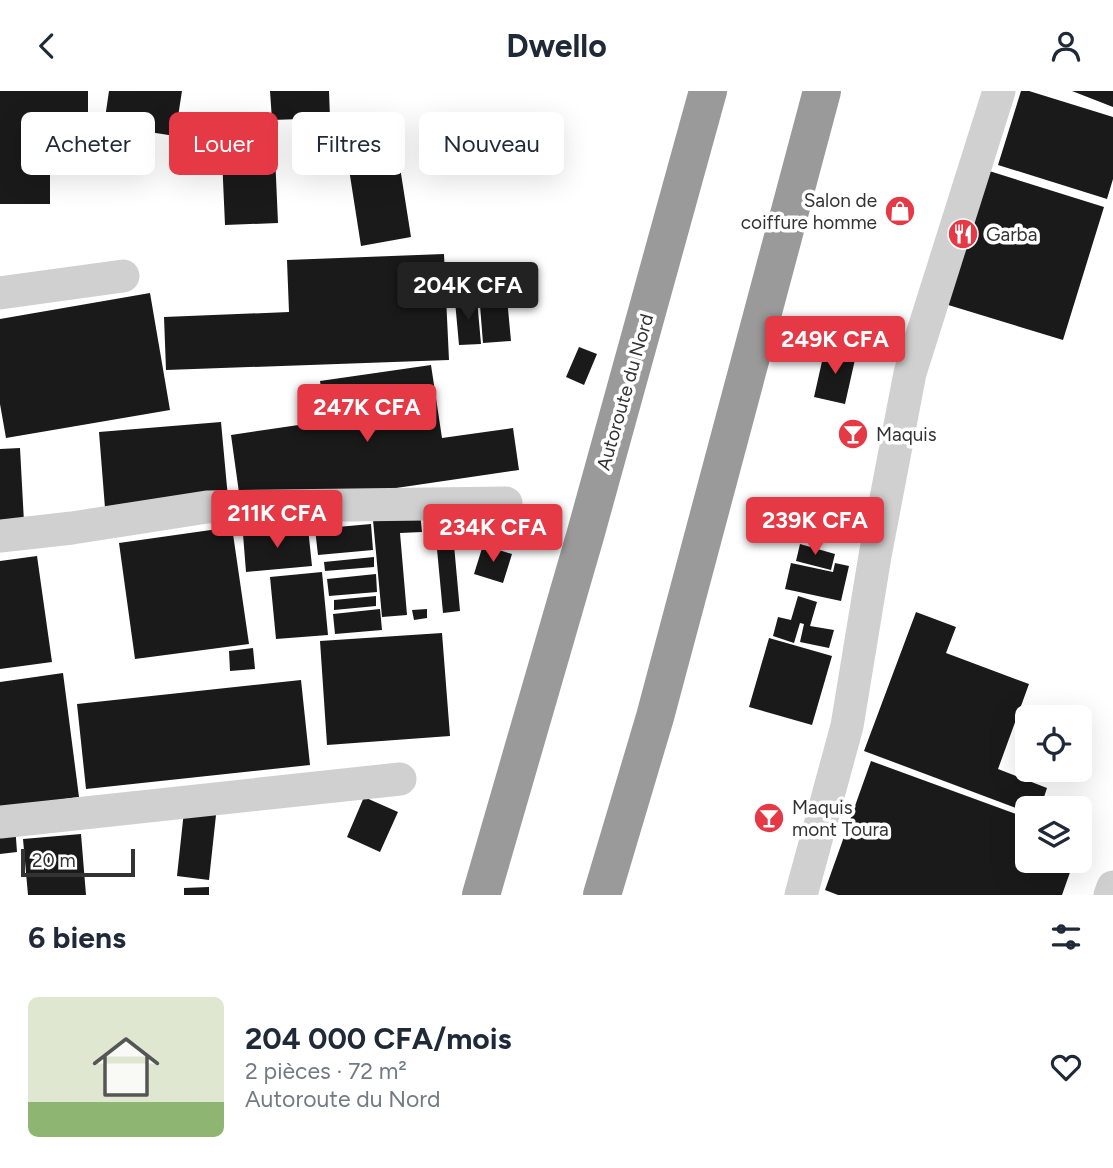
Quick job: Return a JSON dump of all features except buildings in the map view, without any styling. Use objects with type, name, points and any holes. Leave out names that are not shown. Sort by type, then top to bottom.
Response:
[{"type":"highway","name":"Autoroute du Nord","points":[[481,895],[585,535],[708,91]]},
{"type":"highway","points":[[602,895],[655,717],[822,91]]},
{"type":"street","points":[[801,895],[847,726],[909,373],[999,91]]},
{"type":"street","points":[[0,292],[123,276]]},
{"type":"street","points":[[0,536],[72,529],[207,507],[506,503]]},
{"type":"street","points":[[0,822],[400,779]]},
{"type":"street","points":[[1110,895],[1113,887]]},
{"type":"place","name":"Salon de coiffure homme","points":[[900,211]]},
{"type":"place","name":"Garba","points":[[963,234]]},
{"type":"place","name":"Maquis","points":[[853,434]]},
{"type":"place","name":"Maquis mont Toura","points":[[769,818]]}]
